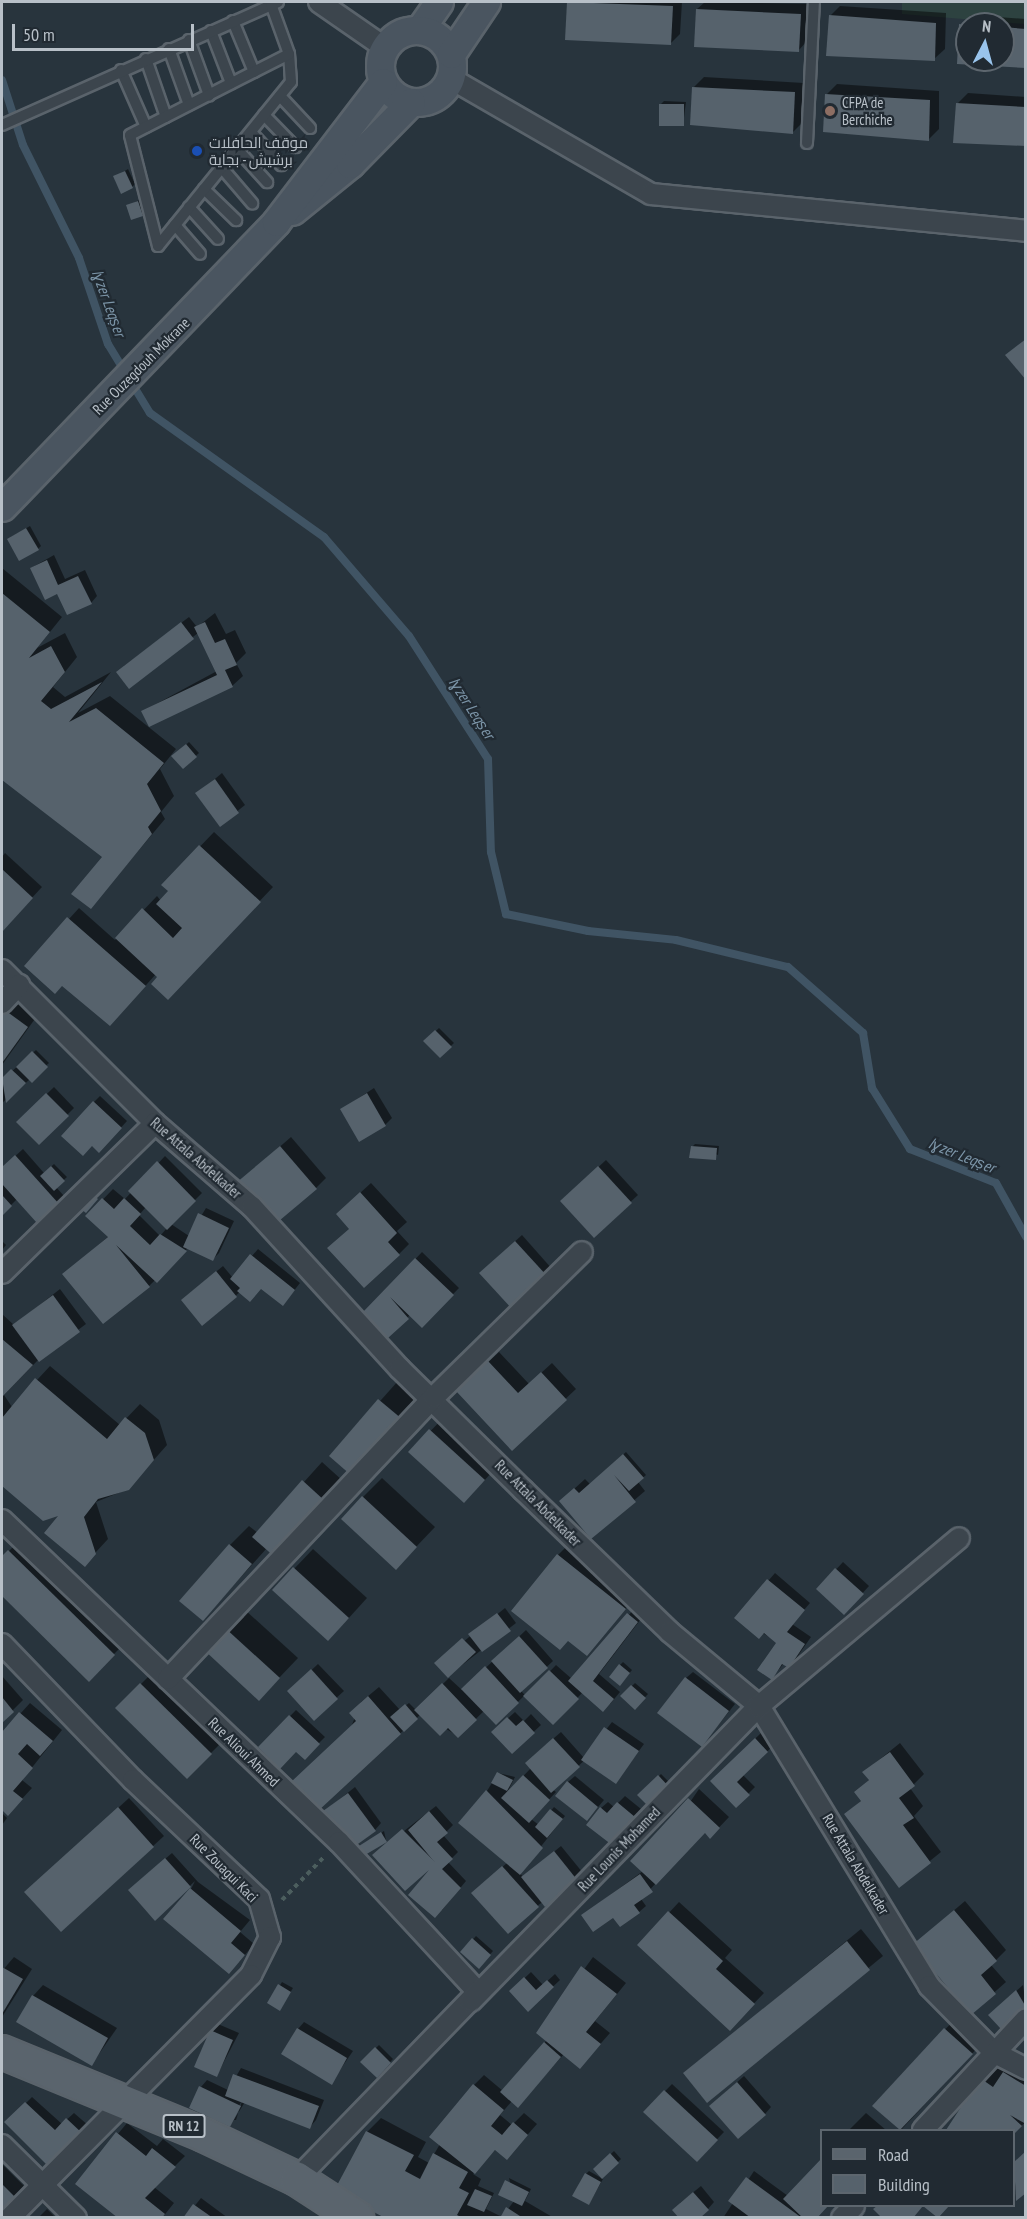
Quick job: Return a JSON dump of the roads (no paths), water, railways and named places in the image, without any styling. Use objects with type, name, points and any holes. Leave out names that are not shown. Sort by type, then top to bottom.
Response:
[{"type":"main road","points":[[420,29],[439,2]]},
{"type":"main road","points":[[451,66],[436,35],[420,29],[402,32],[384,47],[383,82],[411,102],[435,97],[486,2]]},
{"type":"main road","name":"Rue Ouzegdouh Mokrane","points":[[2,507],[196,310],[276,222],[383,82]]},
{"type":"main road","name":"Rue Ouzegdouh Mokrane","points":[[276,222],[336,176],[411,102]]},
{"type":"main road","name":"RN 12","points":[[2,2052],[301,2175],[357,2217]]},
{"type":"street","points":[[320,2],[384,47]]},
{"type":"street","points":[[451,66],[651,194],[1026,231]]},
{"type":"street","name":"Rue Attala Abdelkader","points":[[2,970],[155,1123],[252,1207],[434,1397],[669,1632],[759,1706],[929,1986],[995,2053],[1026,2069]]},
{"type":"street","points":[[2,1003],[19,985]]},
{"type":"street","points":[[2,1273],[155,1123]]},
{"type":"street","points":[[168,1679],[434,1397],[582,1252]]},
{"type":"street","name":"Rue Alioui Ahmed","points":[[2,1520],[339,1842],[478,1992],[301,2175]]},
{"type":"street","name":"Rue Lounis Mohamed","points":[[301,2175],[759,1706],[959,1538]]},
{"type":"street","name":"Rue Zouagui Kaci","points":[[2,1644],[133,1780],[259,1899],[270,1937],[251,1975],[121,2100],[10,2217]]},
{"type":"street","points":[[924,2129],[1026,2019]]},
{"type":"street","points":[[2,2145],[76,2217]]},
{"type":"lane","points":[[807,143],[814,2]]},
{"type":"lane","points":[[2,125],[86,85],[274,3],[289,54],[291,82],[158,246],[130,135],[289,54]]},
{"type":"lane","points":[[233,21],[254,72]]},
{"type":"lane","points":[[211,31],[231,83]]},
{"type":"lane","points":[[189,40],[209,95]]},
{"type":"lane","points":[[169,49],[189,105]]},
{"type":"lane","points":[[146,59],[166,117]]},
{"type":"lane","points":[[121,70],[146,127]]},
{"type":"lane","points":[[280,96],[310,128]]},
{"type":"lane","points":[[264,115],[295,147]]},
{"type":"lane","points":[[251,132],[281,165]]},
{"type":"lane","points":[[237,148],[267,182]]},
{"type":"lane","points":[[221,168],[252,203]]},
{"type":"lane","points":[[204,189],[236,220]]},
{"type":"lane","points":[[189,207],[218,239]]},
{"type":"lane","points":[[175,225],[200,254]]},
{"type":"waterway","name":"Iɣzer Leqṣer","points":[[2,80],[23,145],[79,258],[108,344],[150,413],[324,537],[409,636],[488,759],[491,852],[506,914],[588,931],[676,940],[788,967],[863,1033],[872,1088],[910,1149],[996,1183],[1026,1237]]},
{"type":"place","name":"CFPA de Berchiche","points":[[830,111]]},
{"type":"place","name":"موقف الحافلات برشيش - بجاية","points":[[197,151]]}]
